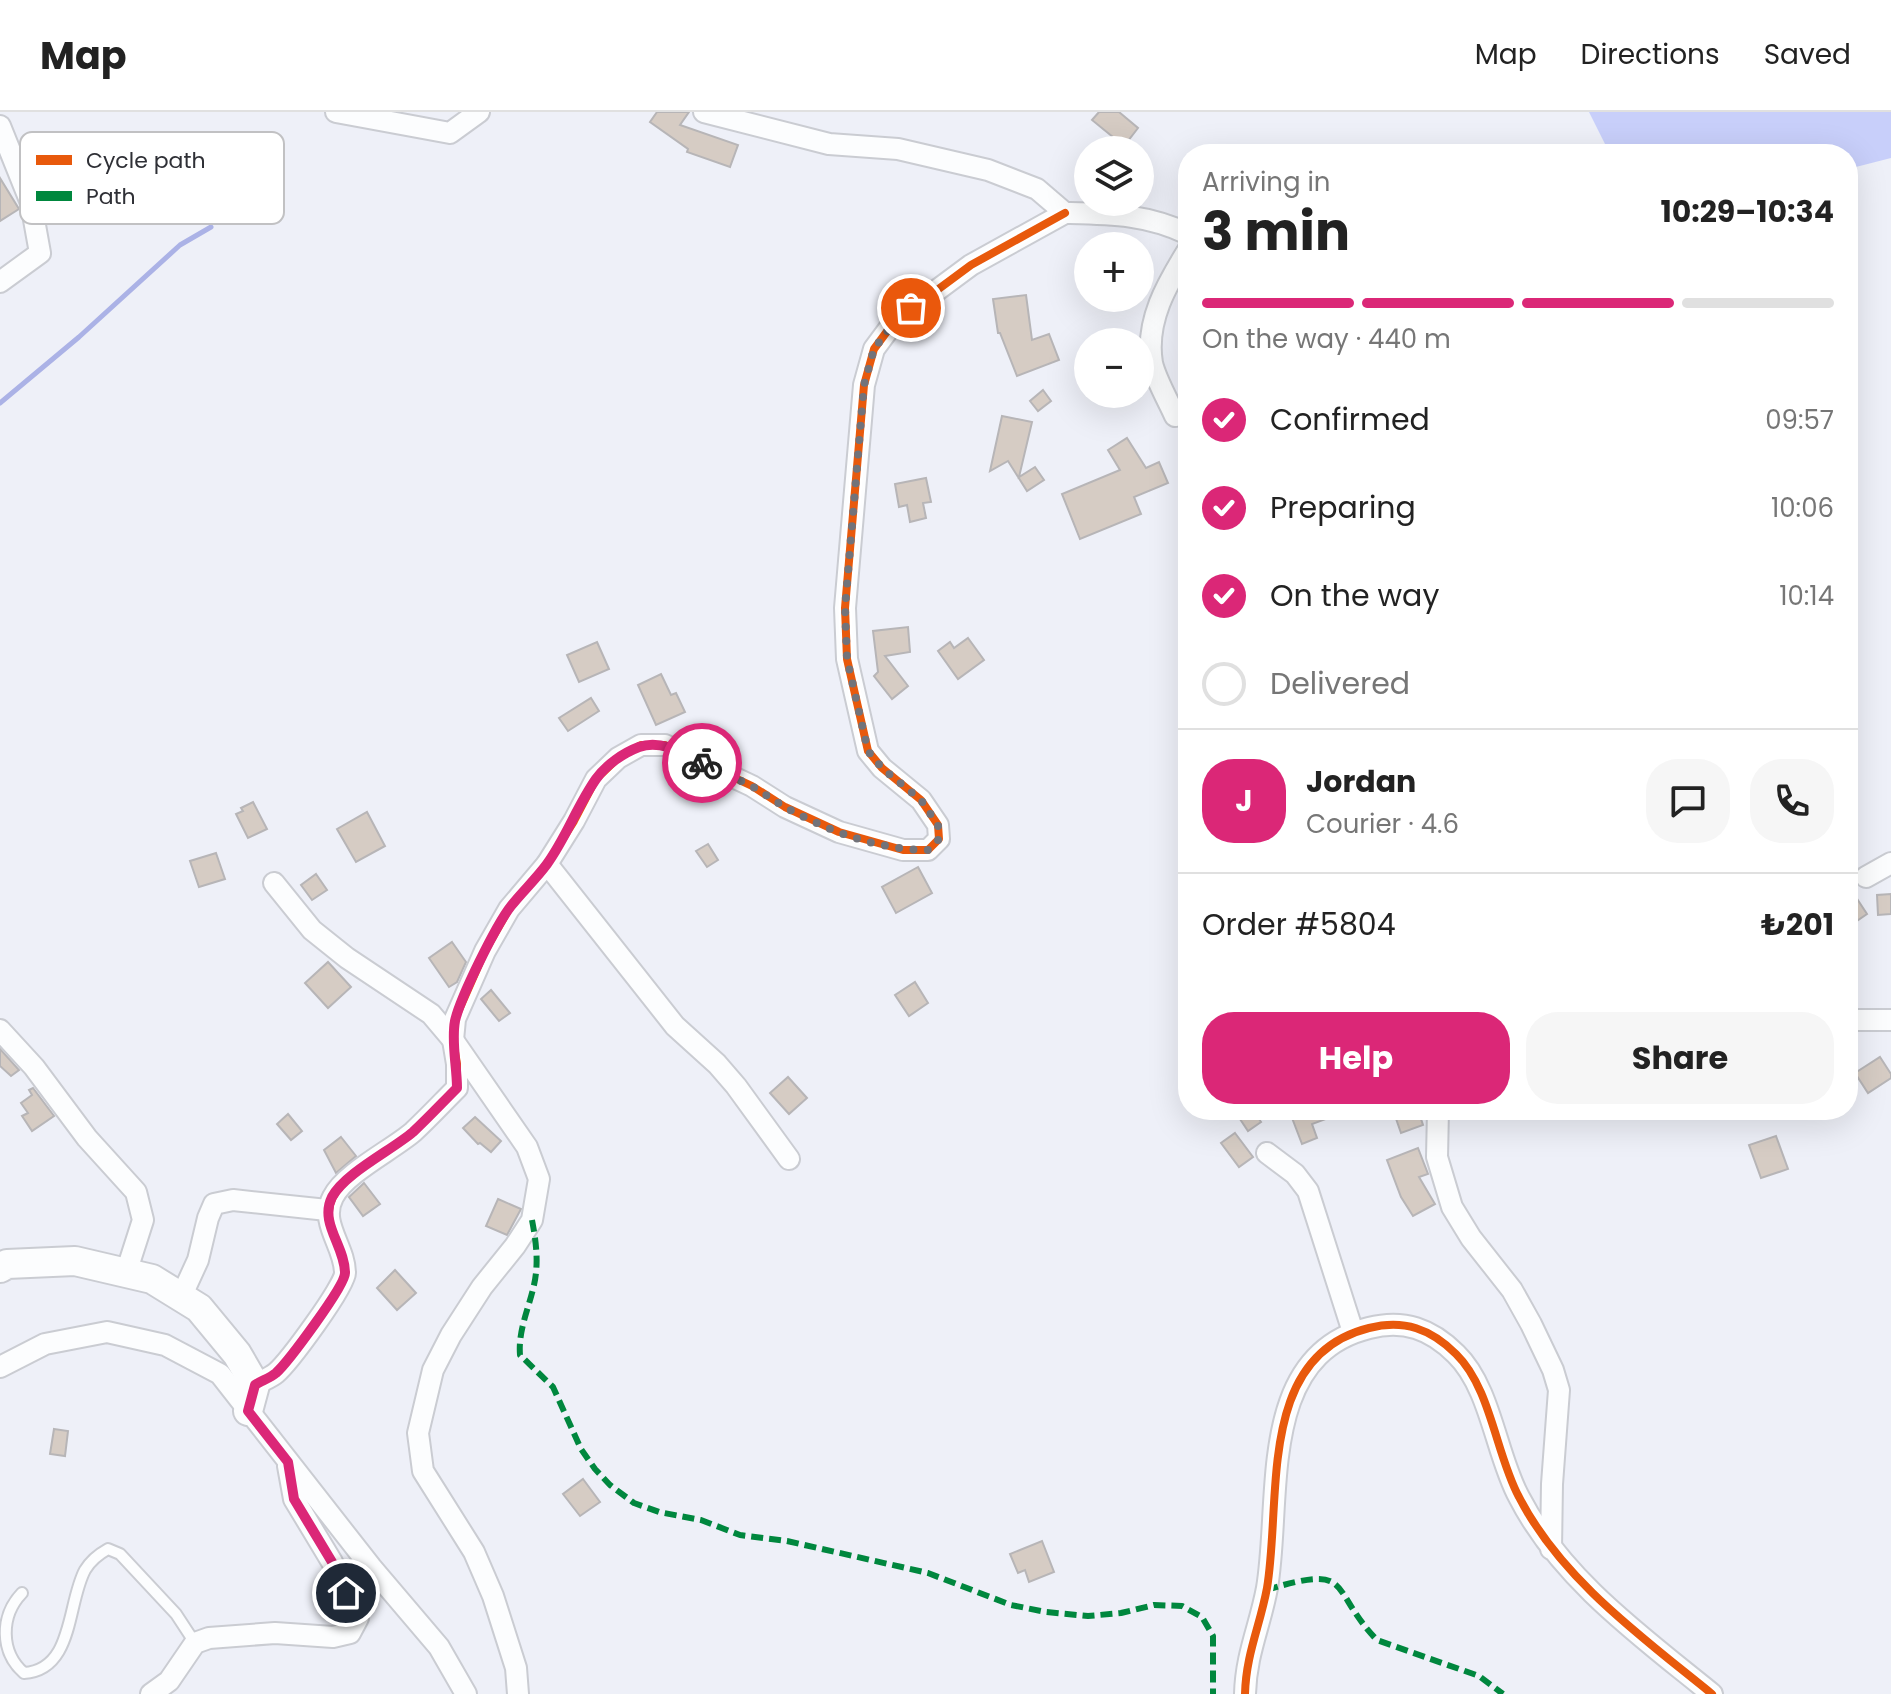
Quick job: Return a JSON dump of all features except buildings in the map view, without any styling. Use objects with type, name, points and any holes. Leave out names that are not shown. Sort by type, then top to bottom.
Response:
[{"type":"street","points":[[336,112],[450,133],[479,112]]},
{"type":"street","points":[[704,112],[829,144],[898,149],[988,170],[1037,189],[1065,213]]},
{"type":"street","points":[[0,126],[20,176]]},
{"type":"street","points":[[251,1398],[276,1372],[329,1305],[346,1276],[342,1252],[327,1210],[334,1193],[412,1132],[457,1088],[453,1040],[455,1019],[485,951],[509,909],[547,864],[596,779],[618,758],[641,745],[665,745],[839,832],[903,850],[928,850],[939,839],[938,825],[921,800],[882,768],[868,751],[847,659],[845,608],[864,385],[874,349],[894,322],[971,265],[1065,213],[1115,214],[1161,221],[1178,229]]},
{"type":"street","points":[[0,282],[40,253],[35,224]]},
{"type":"street","points":[[1175,416],[1152,364],[1152,324],[1166,286],[1178,266]]},
{"type":"street","points":[[1866,877],[1891,863]]},
{"type":"street","points":[[547,864],[675,1026],[736,1086],[789,1159]]},
{"type":"street","points":[[274,883],[312,930],[347,958],[431,1014],[453,1040],[527,1147],[539,1179],[532,1220],[482,1287],[433,1370],[418,1433],[423,1471],[474,1552],[493,1596],[516,1668],[518,1694]]},
{"type":"street","points":[[1858,1020],[1891,1020]]},
{"type":"street","points":[[0,1030],[34,1067],[87,1138],[136,1192],[143,1220],[126,1273]]},
{"type":"street","points":[[1438,1120],[1437,1157],[1452,1207],[1471,1238],[1512,1290],[1542,1347],[1559,1390],[1551,1549]]},
{"type":"street","points":[[1267,1153],[1295,1174],[1308,1191],[1353,1332]]},
{"type":"street","points":[[181,1297],[198,1260],[214,1204],[233,1200],[327,1210]]},
{"type":"street","points":[[0,1268],[7,1264],[75,1261],[152,1279],[199,1308],[237,1354],[251,1398],[288,1462],[439,1647],[466,1694]]},
{"type":"street","points":[[1245,1694],[1246,1665],[1266,1590],[1284,1419],[1302,1374],[1318,1354],[1353,1332],[1381,1325],[1408,1325],[1427,1330],[1459,1356],[1472,1376],[1518,1497],[1551,1549],[1627,1625],[1712,1694]]},
{"type":"street","points":[[0,1367],[45,1344],[107,1332],[165,1345],[220,1374],[251,1398]]},
{"type":"street","points":[[151,1694],[172,1687],[195,1643],[235,1634],[333,1637],[350,1633],[358,1618],[332,1562],[294,1499],[288,1462]]},
{"type":"lane","points":[[22,1593],[12,1602],[3,1618],[9,1662],[24,1673],[36,1672],[58,1652],[68,1629],[84,1571],[97,1555],[108,1549],[120,1554],[176,1614],[195,1643]]},
{"type":"shaded area","points":[[1589,112],[1891,112],[1891,158],[1858,166],[1858,144],[1605,144]]},
{"type":"waterway","points":[[0,403],[79,337],[180,245],[211,227]]},
{"type":"marked path","points":[[532,1220],[536,1269],[522,1328],[520,1355],[553,1387],[581,1449],[595,1469],[634,1503],[659,1512],[701,1520],[740,1535],[787,1541],[928,1573],[1011,1605],[1046,1612],[1088,1616],[1121,1613],[1154,1605],[1182,1606],[1202,1617],[1213,1636],[1213,1694]]},
{"type":"marked path","points":[[1266,1590],[1295,1582],[1327,1580],[1344,1594],[1377,1640],[1479,1676],[1503,1694]]},
{"type":"cycle path","points":[[255,1385],[283,1366],[343,1281],[344,1263],[329,1216],[333,1197],[348,1179],[413,1132],[457,1088],[453,1040],[455,1019],[485,951],[509,909],[547,864],[596,779],[618,758],[641,745],[665,745],[839,832],[903,850],[928,850],[939,839],[938,825],[921,800],[882,768],[868,751],[847,659],[845,608],[864,385],[874,349],[894,322],[971,265],[1065,213]]},
{"type":"cycle path","points":[[1245,1694],[1251,1653],[1267,1588],[1276,1474],[1281,1435],[1291,1399],[1308,1368],[1333,1344],[1369,1328],[1394,1325],[1427,1332],[1456,1354],[1477,1385],[1511,1480],[1536,1527],[1605,1605],[1712,1694]]},
{"type":"way so far","points":[[702,763],[839,832],[903,850],[928,850],[939,839],[938,825],[921,800],[882,768],[868,751],[847,659],[845,608],[864,385],[874,349],[894,322],[911,308]]},
{"type":"route","points":[[346,1593],[332,1562],[294,1499],[288,1462],[248,1411],[255,1385],[276,1372],[329,1305],[346,1276],[342,1252],[327,1210],[334,1193],[412,1132],[457,1088],[453,1040],[455,1019],[485,951],[509,909],[547,864],[596,779],[618,758],[641,745],[665,745],[702,763]]}]
